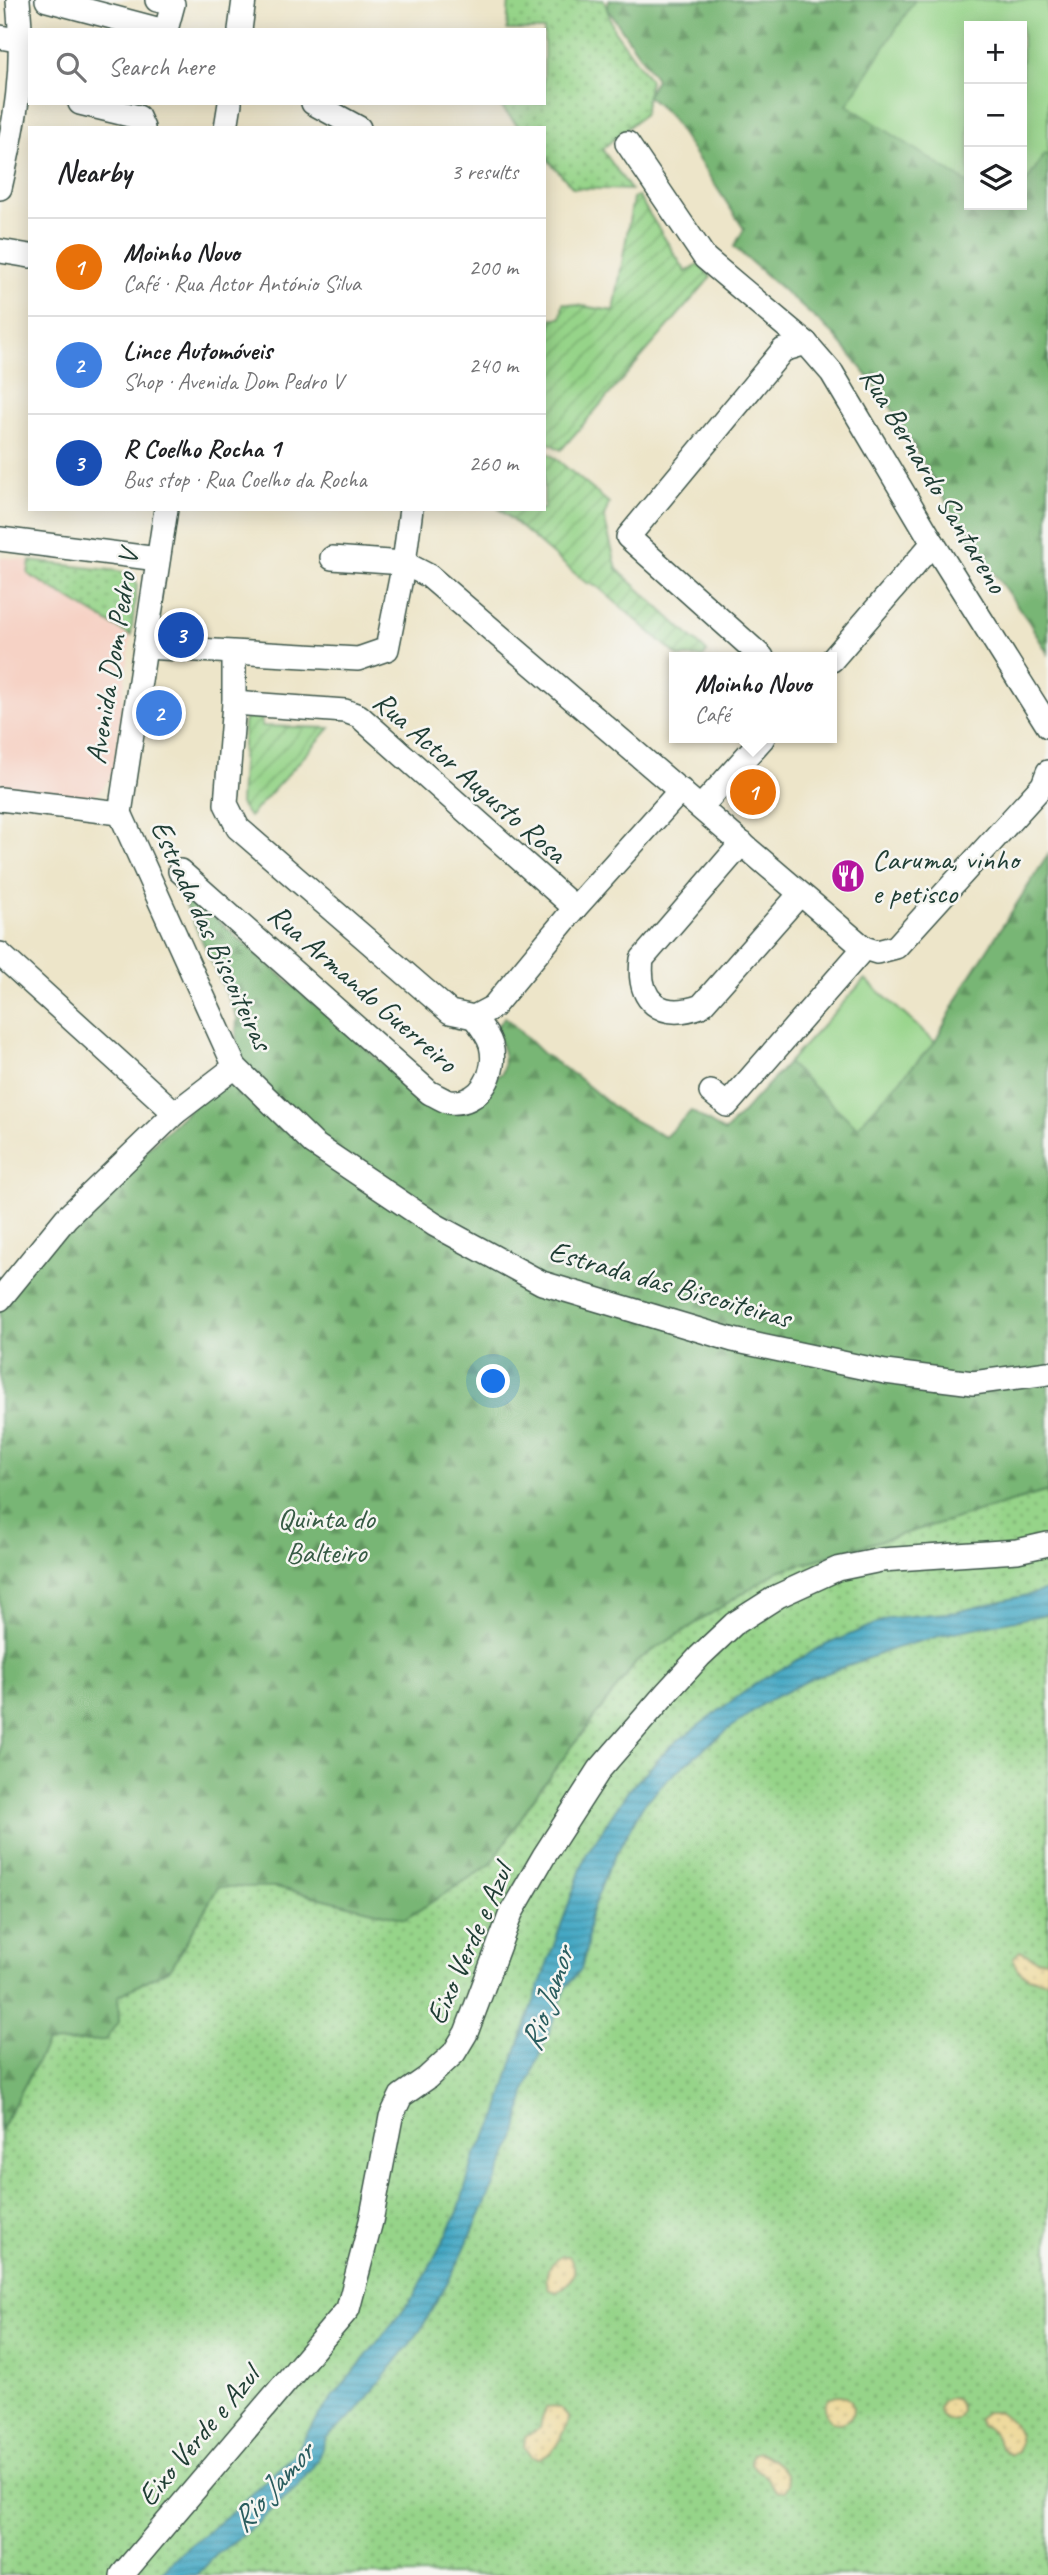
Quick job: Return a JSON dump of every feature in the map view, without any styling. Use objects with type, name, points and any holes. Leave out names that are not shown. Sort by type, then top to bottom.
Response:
[{"type":"street","points":[[0,188],[13,145],[24,90],[11,39],[19,0]]},
{"type":"street","points":[[47,0],[155,28]]},
{"type":"street","points":[[158,0],[173,4],[164,28]]},
{"type":"street","points":[[240,28],[244,0]]},
{"type":"street","points":[[88,105],[138,117],[142,126]]},
{"type":"street","points":[[226,126],[230,105]]},
{"type":"street","points":[[322,113],[354,126]]},
{"type":"street","name":"Rua Bernardo Santareno","points":[[627,143],[705,258],[806,343],[832,373],[933,543],[1048,726]]},
{"type":"street","points":[[0,251],[28,256]]},
{"type":"street","points":[[756,652],[628,537],[783,350],[806,343]]},
{"type":"street","name":"Avenida Dom Pedro V","points":[[120,813],[166,511]]},
{"type":"street","points":[[145,647],[358,659],[387,649],[404,564],[411,511]]},
{"type":"street","points":[[0,539],[158,559]]},
{"type":"street","points":[[837,654],[933,543]]},
{"type":"street","points":[[332,558],[404,564],[429,576],[864,948],[877,953],[896,947],[1043,785],[1048,772]]},
{"type":"street","points":[[234,653],[234,703],[226,804],[238,828],[450,1012],[474,1017],[492,1007],[575,908],[681,790]]},
{"type":"street","name":"Rua Actor Augusto Rosa","points":[[234,703],[345,711],[359,716],[575,908]]},
{"type":"street","points":[[701,807],[759,743]]},
{"type":"street","name":"Estrada das Biscoiteiras","points":[[0,799],[120,813],[235,1067],[314,1144],[435,1225],[542,1283],[733,1340],[885,1372],[973,1383],[1048,1373]]},
{"type":"street","points":[[742,843],[642,959],[640,978],[645,994],[655,1004],[671,1012],[684,1013],[701,1006],[800,894]]},
{"type":"street","name":"Rua Armando Guerreiro","points":[[180,871],[430,1093],[449,1102],[469,1099],[487,1085],[493,1064],[491,1044],[474,1017]]},
{"type":"street","points":[[711,1092],[727,1105],[864,948]]},
{"type":"street","points":[[0,954],[175,1113]]},
{"type":"street","points":[[0,1299],[66,1218],[175,1113],[235,1067]]},
{"type":"street","name":"Eixo Verde e Azul","points":[[122,2575],[348,2309],[371,2221],[391,2117],[401,2096],[427,2078],[454,2053],[466,2034],[511,1913],[544,1856],[600,1769],[666,1693],[734,1624],[778,1596],[837,1569],[881,1560],[1017,1551],[1048,1544]]},
{"type":"shaded area","points":[[0,557],[119,571],[134,576],[137,585],[136,597],[113,772],[96,794],[78,797],[0,787]]},
{"type":"green space","points":[[509,0],[604,0],[614,30],[650,80],[644,114],[602,149],[631,190],[573,188],[546,157],[546,126],[518,126],[500,105],[546,105],[546,28],[507,28]]},
{"type":"green space","points":[[609,0],[1048,0],[1048,654],[1029,622],[964,532],[885,397],[834,335],[734,247],[744,229],[669,115],[647,96],[656,79],[607,8]]},
{"type":"green space","points":[[915,0],[1048,0],[1048,155],[1045,153],[1027,181],[1027,21],[964,21],[964,181],[847,105]]},
{"type":"green space","points":[[638,196],[686,272],[698,264],[711,277],[561,450],[546,441],[546,355],[552,318],[561,318],[563,303],[614,311],[633,198]]},
{"type":"green space","points":[[546,452],[609,503],[604,517],[617,569],[707,652],[673,652],[598,587],[585,582],[501,511],[546,511]]},
{"type":"green space","points":[[30,561],[119,571],[134,576],[137,585],[131,636],[28,574]]},
{"type":"green space","points":[[261,712],[262,726],[330,728],[249,817],[240,804],[244,723],[247,716]]},
{"type":"green space","name":"Quinta do Balteiro","points":[[1048,855],[1048,1491],[778,1571],[638,1660],[537,1793],[491,1864],[405,1919],[276,1887],[218,1887],[171,1968],[118,1996],[119,2022],[106,2040],[47,2043],[0,2131],[0,1299],[34,1255],[235,1067],[237,1017],[176,884],[405,1083],[443,1106],[502,1073],[503,1050],[494,1029],[505,1017],[542,1053],[576,1076],[622,1114],[665,1137],[691,1111],[725,1132],[788,1063],[857,1127],[935,1042],[966,983]]},
{"type":"green space","points":[[865,979],[935,1042],[857,1127],[788,1063]]},
{"type":"green space","points":[[1048,1491],[1048,2575],[0,2575],[0,2131],[47,2042],[119,2022],[118,1996],[171,1968],[218,1887],[276,1887],[405,1919],[491,1864],[537,1793],[638,1660],[778,1571]]},
{"type":"sand","points":[[1020,1951],[1037,1960],[1048,1959],[1048,1981],[1031,1978],[1017,1969],[1013,1958]]},
{"type":"sand","points":[[562,2256],[569,2256],[573,2261],[573,2276],[557,2292],[549,2290],[548,2270]]},
{"type":"sand","points":[[839,2395],[849,2399],[853,2409],[849,2419],[839,2423],[829,2419],[825,2409],[829,2399]]},
{"type":"sand","points":[[950,2398],[958,2401],[961,2409],[958,2417],[950,2420],[942,2417],[939,2409],[942,2401]]},
{"type":"sand","points":[[547,2407],[560,2408],[568,2417],[567,2423],[556,2446],[544,2457],[538,2458],[531,2456],[524,2447],[525,2437],[540,2428]]},
{"type":"sand","points":[[986,2412],[999,2412],[1013,2424],[1020,2440],[1017,2452],[1011,2455],[1005,2452],[992,2432],[981,2426],[978,2418]]},
{"type":"sand","points":[[759,2452],[782,2469],[789,2484],[785,2491],[778,2492],[750,2462],[752,2454]]},
{"type":"water","name":"Rio Jamor","points":[[1048,1590],[1048,1614],[954,1632],[896,1648],[811,1679],[765,1702],[708,1745],[643,1805],[607,1871],[589,1919],[587,1946],[581,1969],[567,1986],[526,2089],[515,2139],[457,2265],[420,2331],[355,2413],[326,2438],[317,2461],[297,2487],[259,2522],[216,2555],[197,2575],[159,2575],[292,2456],[319,2415],[415,2295],[458,2212],[475,2155],[496,2120],[511,2066],[586,1855],[628,1791],[672,1745],[758,1682],[821,1647],[889,1618],[956,1612]]},
{"type":"place","name":"R Coelho Rocha 1","points":[[181,635]]},
{"type":"place","name":"Lince Automóveis","points":[[159,713]]},
{"type":"place","name":"Moinho Novo","points":[[753,792]]},
{"type":"place","name":"Caruma, vinho e petisco","points":[[848,876]]}]
